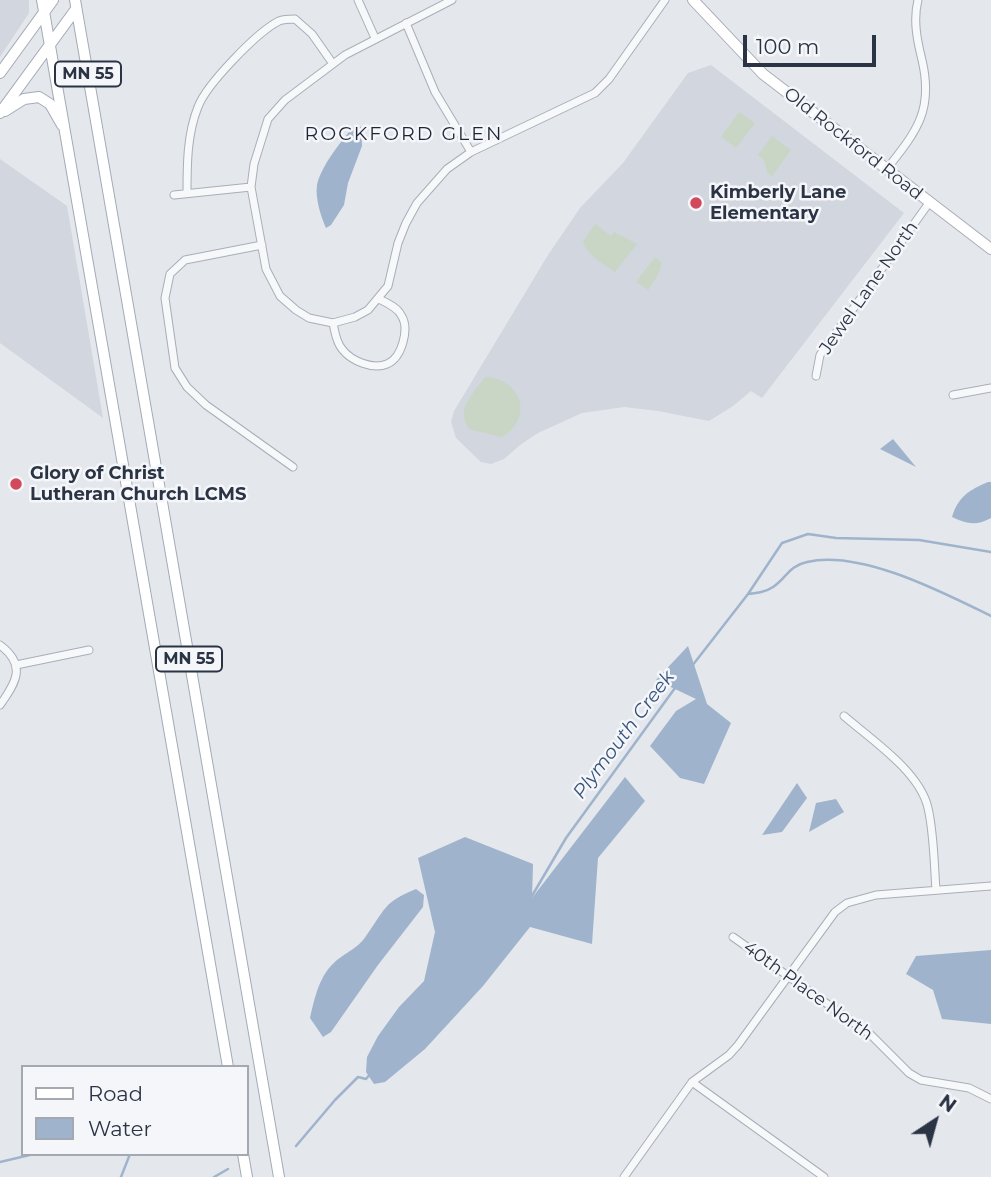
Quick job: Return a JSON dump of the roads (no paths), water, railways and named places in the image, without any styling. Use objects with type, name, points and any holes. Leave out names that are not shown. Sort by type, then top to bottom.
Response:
[{"type":"main road","name":"MN 55","points":[[42,0],[228,1065]]},
{"type":"main road","points":[[0,74],[54,0]]},
{"type":"main road","name":"Old Rockford Road","points":[[693,0],[763,75],[991,249]]},
{"type":"main road","name":"MN 55","points":[[78,3],[279,1177]]},
{"type":"main road","points":[[0,114],[78,3]]},
{"type":"main road","points":[[0,114],[24,99],[39,97],[50,104],[65,130]]},
{"type":"main road","points":[[243,1156],[247,1177]]},
{"type":"street","points":[[358,0],[375,38]]},
{"type":"street","points":[[448,1],[375,38],[332,64],[285,100],[268,119],[254,164],[251,187],[266,269],[280,296],[291,307],[309,318],[333,323],[368,310],[387,286],[397,243],[417,203],[447,169],[471,152],[595,93],[609,79],[665,0]]},
{"type":"street","points":[[886,170],[918,127],[924,110],[926,77],[915,24],[918,0]]},
{"type":"street","points":[[187,193],[187,166],[198,107],[209,89],[242,51],[270,26],[282,19],[295,19],[312,34],[332,64]]},
{"type":"street","points":[[406,23],[435,92],[471,152]]},
{"type":"street","points":[[174,195],[251,187]]},
{"type":"street","name":"Jewel Lane North","points":[[816,376],[820,355],[929,203]]},
{"type":"street","points":[[262,246],[185,260],[170,274],[165,298],[175,368],[187,387],[206,405],[293,467]]},
{"type":"street","points":[[333,323],[335,337],[342,349],[357,361],[374,366],[388,364],[398,355],[405,324],[401,313],[379,299]]},
{"type":"street","points":[[953,395],[991,388]]},
{"type":"street","points":[[0,645],[12,657],[16,666],[15,681],[0,705]]},
{"type":"street","points":[[16,666],[89,650]]},
{"type":"street","points":[[844,716],[904,769],[922,792],[930,820],[936,890]]},
{"type":"street","points":[[624,1177],[692,1082],[729,1055],[825,923],[847,903],[876,895],[991,886]]},
{"type":"street","name":"40th Place North","points":[[733,937],[871,1035],[909,1073],[922,1080],[969,1088],[991,1099]]},
{"type":"street","points":[[692,1082],[824,1177]]},
{"type":"water","points":[[355,125],[361,127],[362,146],[348,183],[344,205],[326,228],[320,213],[317,185],[327,162]]},
{"type":"water","points":[[893,439],[916,467],[880,449]]},
{"type":"water","points":[[991,482],[991,518],[972,523],[952,517],[957,504],[965,495]]},
{"type":"water","points":[[688,646],[707,704],[731,723],[704,784],[680,778],[650,746],[676,711],[696,699],[656,680]]},
{"type":"water","points":[[625,777],[645,801],[598,858],[592,944],[530,927],[483,986],[425,1049],[385,1082],[374,1084],[366,1072],[367,1057],[399,1007],[424,981],[435,932],[418,858],[465,837],[533,864],[532,898]]},
{"type":"water","points":[[797,783],[807,798],[782,832],[762,835]]},
{"type":"water","points":[[836,799],[844,812],[809,832],[816,803]]},
{"type":"water","points":[[416,889],[424,895],[423,907],[331,1032],[323,1037],[310,1018],[326,972],[363,940],[391,903]]},
{"type":"water","points":[[991,950],[991,1024],[942,1019],[933,990],[906,974],[916,956]]},
{"type":"waterway","name":"Plymouth Creek","points":[[692,666],[748,594],[782,543],[808,534],[836,538],[919,540],[991,552]]},
{"type":"waterway","name":"Plymouth Creek","points":[[748,594],[770,589],[792,569],[807,562],[852,562],[876,567],[926,585],[991,616]]},
{"type":"waterway","name":"Plymouth Creek","points":[[529,901],[566,838],[675,688]]},
{"type":"waterway","name":"Plymouth Creek","points":[[296,1146],[358,1077],[366,1079],[371,1073]]},
{"type":"waterway","name":"Plymouth Creek","points":[[0,1162],[26,1156]]},
{"type":"waterway","name":"Plymouth Creek","points":[[121,1177],[129,1156]]},
{"type":"waterway","name":"Plymouth Creek","points":[[214,1177],[228,1169]]},
{"type":"place","name":"Kimberly Lane Elementary","points":[[696,203]]},
{"type":"place","name":"Glory of Christ Lutheran Church LCMS","points":[[16,484]]},
{"type":"district","name":"ROCKFORD GLEN","points":[[404,134]]}]
